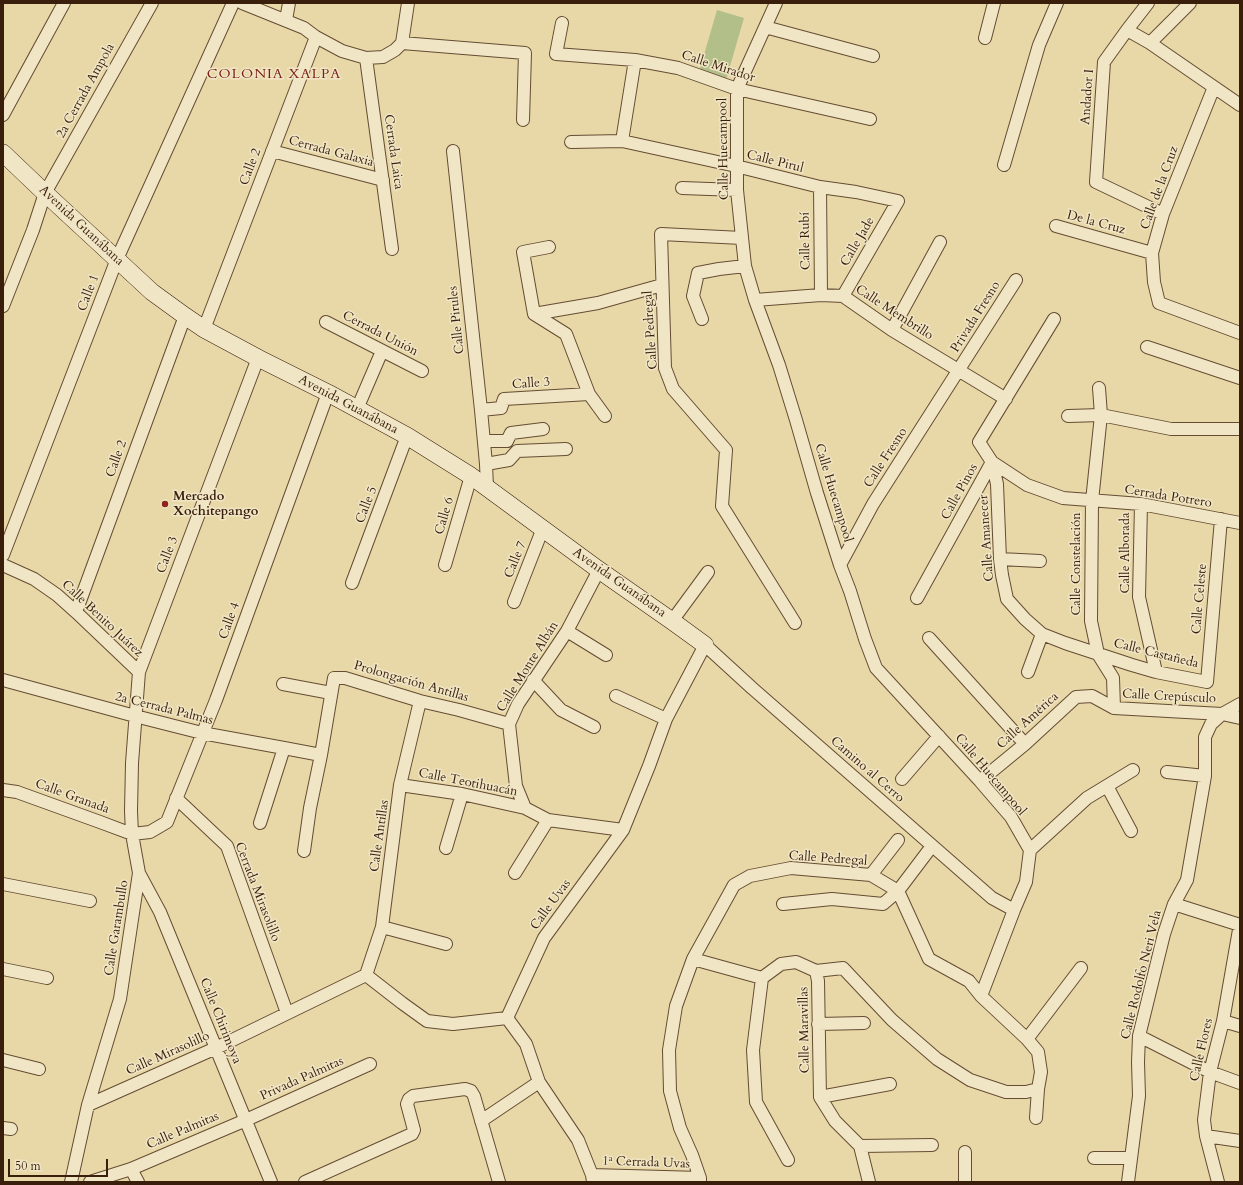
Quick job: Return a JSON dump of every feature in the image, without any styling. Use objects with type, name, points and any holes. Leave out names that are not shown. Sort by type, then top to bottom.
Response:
[{"type":"street","points":[[3,116],[64,3]]},
{"type":"street","name":"2a Cerrada Ampola","points":[[3,306],[33,230],[45,194],[152,3]]},
{"type":"street","name":"Calle 1","points":[[3,555],[117,259],[233,3]]},
{"type":"street","points":[[242,3],[304,28],[316,37],[342,51],[366,58],[383,57],[395,50],[402,43],[408,3]]},
{"type":"street","points":[[286,20],[289,3]]},
{"type":"street","points":[[737,89],[776,3]]},
{"type":"street","points":[[985,38],[994,3]]},
{"type":"street","points":[[1004,166],[1039,45],[1057,3]]},
{"type":"street","name":"Andador I","points":[[1148,3],[1104,62],[1096,182],[1163,214]]},
{"type":"street","points":[[1150,43],[1190,3]]},
{"type":"street","name":"Calle Mirador","points":[[562,23],[556,54],[635,60],[678,68],[737,89],[870,119]]},
{"type":"street","points":[[765,27],[873,56]]},
{"type":"street","points":[[1127,30],[1150,43],[1240,105]]},
{"type":"street","name":"Calle 2","points":[[204,329],[316,37]]},
{"type":"street","points":[[402,43],[524,53],[523,120]]},
{"type":"street","name":"Cerrada Laica","points":[[366,58],[392,249]]},
{"type":"street","points":[[622,141],[635,60]]},
{"type":"street","name":"Calle de la Cruz","points":[[1214,87],[1163,214],[1152,253],[1154,282],[1159,303],[1240,333]]},
{"type":"street","name":"Calle Huecampool","points":[[737,89],[737,190],[745,266],[755,300],[781,372],[840,564],[876,668],[1011,817],[1030,850]]},
{"type":"street","name":"Calle Pirul","points":[[571,142],[622,141],[736,166],[820,188],[856,192],[898,201]]},
{"type":"street","name":"Cerrada Galaxia","points":[[272,151],[383,180]]},
{"type":"street","name":"Calle Pirules","points":[[453,151],[481,410],[486,464],[486,486]]},
{"type":"street","name":"Avenida Guanábana","points":[[3,153],[45,194],[152,292],[185,316],[204,329],[408,436],[486,486],[598,570],[705,645]]},
{"type":"street","points":[[682,188],[737,190]]},
{"type":"street","name":"Calle Rubí","points":[[820,188],[821,295]]},
{"type":"street","name":"Calle Jade","points":[[843,296],[898,201]]},
{"type":"street","name":"De la Cruz","points":[[1056,226],[1152,253]]},
{"type":"street","name":"Calle Pedregal","points":[[742,238],[660,234],[665,368],[673,389],[726,450],[722,506],[795,623]]},
{"type":"street","points":[[892,330],[940,242]]},
{"type":"street","points":[[549,248],[523,252],[534,314],[566,334],[589,394],[605,416]]},
{"type":"street","points":[[702,320],[693,296],[698,273],[745,266]]},
{"type":"street","name":"Privada Fresno","points":[[959,370],[1016,280]]},
{"type":"street","points":[[534,314],[598,304],[662,285]]},
{"type":"street","name":"Calle Membrillo","points":[[755,300],[821,295],[843,296],[892,330],[1006,399]]},
{"type":"street","name":"Calle 2","points":[[76,612],[185,316]]},
{"type":"street","name":"Calle Pinos","points":[[917,598],[992,462],[979,442],[1054,319]]},
{"type":"street","name":"Cerrada Unión","points":[[326,322],[422,371]]},
{"type":"street","points":[[1147,347],[1240,378]]},
{"type":"street","points":[[358,409],[382,351]]},
{"type":"street","name":"Calle 3","points":[[139,672],[258,358]]},
{"type":"street","name":"Calle Fresno","points":[[840,564],[873,504],[959,370]]},
{"type":"street","name":"Calle Constelación","points":[[1099,388],[1101,415],[1092,501],[1091,621],[1098,654],[1113,678],[1114,708]]},
{"type":"street","name":"Calle 4","points":[[132,834],[150,832],[167,822],[216,700],[328,393]]},
{"type":"street","name":"Calle 3","points":[[481,410],[501,408],[504,399],[589,394]]},
{"type":"street","points":[[1068,416],[1101,415],[1171,429],[1240,429]]},
{"type":"street","points":[[484,441],[507,441],[511,433],[543,429]]},
{"type":"street","name":"Calle 5","points":[[352,583],[408,436]]},
{"type":"street","points":[[486,464],[509,460],[517,450],[566,449]]},
{"type":"street","name":"Cerrada Potrero","points":[[992,462],[1027,484],[1063,498],[1141,504],[1240,523]]},
{"type":"street","name":"Calle Amanecer","points":[[992,462],[997,484],[1000,558],[1007,598],[1025,619],[1042,634],[1098,654]]},
{"type":"street","name":"Calle 6","points":[[445,564],[471,476]]},
{"type":"street","name":"Calle Alborada","points":[[1141,504],[1140,596],[1156,672]]},
{"type":"street","name":"Calle Celeste","points":[[1207,682],[1221,519]]},
{"type":"street","name":"Calle 7","points":[[514,602],[543,528]]},
{"type":"street","points":[[1000,558],[1040,561]]},
{"type":"street","name":"Calle Benito Juárez","points":[[3,565],[34,579],[56,595],[139,672]]},
{"type":"street","name":"Calle Monte Albán","points":[[524,808],[516,786],[509,724],[518,704],[567,631],[598,570]]},
{"type":"street","points":[[672,621],[708,572]]},
{"type":"street","points":[[567,631],[606,655]]},
{"type":"street","points":[[1028,672],[1042,634]]},
{"type":"street","points":[[929,638],[1025,744]]},
{"type":"street","name":"Calle Uvas","points":[[507,1018],[544,938],[623,830],[666,719],[705,645]]},
{"type":"street","name":"Camino al Cerro","points":[[705,645],[992,898],[1014,910]]},
{"type":"street","name":"Calle Castañeda","points":[[1098,654],[1156,672],[1207,682]]},
{"type":"street","name":"Calle Garambullo","points":[[71,1182],[88,1105],[120,999],[139,873],[132,834],[132,763],[134,716],[139,672]]},
{"type":"street","name":"Prolongación Antillas","points":[[304,851],[310,808],[334,678],[345,678],[420,701],[509,724]]},
{"type":"street","name":"2a Cerrada Palmas","points":[[3,680],[202,733],[321,755]]},
{"type":"street","points":[[533,680],[561,710],[594,727]]},
{"type":"street","points":[[283,684],[331,693]]},
{"type":"street","points":[[616,696],[666,719]]},
{"type":"street","name":"Calle Crepúsculo","points":[[1076,697],[1092,696],[1114,708],[1222,714],[1240,718]]},
{"type":"street","name":"Calle América","points":[[980,781],[1025,744],[1076,697]]},
{"type":"street","name":"Calle Antillas","points":[[366,975],[382,927],[400,785],[420,701]]},
{"type":"street","points":[[1222,714],[1240,704]]},
{"type":"street","name":"Calle Rodolfo Neri Vela","points":[[1128,1182],[1139,1096],[1139,1036],[1164,934],[1174,904],[1187,880],[1205,776],[1205,737],[1211,724],[1222,714]]},
{"type":"street","points":[[902,779],[938,736]]},
{"type":"street","points":[[260,823],[284,748]]},
{"type":"street","points":[[981,996],[1026,882],[1030,850],[1087,798],[1133,770]]},
{"type":"street","points":[[1167,772],[1205,776]]},
{"type":"street","name":"Calle Teotihuacán","points":[[400,785],[462,794],[524,808],[548,820],[623,830]]},
{"type":"street","points":[[1107,786],[1131,831]]},
{"type":"street","name":"Calle Granada","points":[[3,790],[17,792],[132,834]]},
{"type":"street","points":[[446,848],[462,794]]},
{"type":"street","name":"Cerrada Mirasolillo","points":[[176,798],[227,846],[287,1013]]},
{"type":"street","points":[[515,873],[548,820]]},
{"type":"street","points":[[871,875],[898,840]]},
{"type":"street","points":[[783,904],[832,899],[883,904],[898,891],[932,846]]},
{"type":"street","name":"Calle Pedregal","points":[[700,1180],[692,1155],[680,1128],[670,1091],[668,1050],[676,1006],[693,959],[734,885],[750,876],[791,868],[871,875],[898,891]]},
{"type":"street","name":"Calle Chirimoya","points":[[139,873],[160,912],[271,1182]]},
{"type":"street","points":[[3,884],[90,901]]},
{"type":"street","points":[[898,891],[929,959],[969,981],[981,996],[1027,1039],[1038,1052],[1041,1072],[1036,1118]]},
{"type":"street","name":"Calle Flores","points":[[1174,904],[1240,924],[1223,1021],[1210,1072],[1204,1120],[1206,1136],[1218,1182]]},
{"type":"street","points":[[382,927],[446,944]]},
{"type":"street","points":[[693,959],[762,978],[753,1050],[756,1102],[788,1160]]},
{"type":"street","name":"Calle Maravillas","points":[[762,978],[781,964],[796,962],[816,971],[818,981],[820,1097],[834,1121],[860,1146]]},
{"type":"street","points":[[816,971],[843,968],[892,1020],[937,1059],[970,1080],[1006,1092],[1026,1092],[1038,1089]]},
{"type":"street","points":[[1027,1039],[1081,968]]},
{"type":"street","points":[[3,969],[47,978]]},
{"type":"street","points":[[366,975],[427,1021],[453,1024],[507,1018],[526,1044],[539,1082],[578,1140],[592,1179]]},
{"type":"street","name":"Calle Mirasolillo","points":[[88,1105],[216,1048],[366,975]]},
{"type":"street","points":[[1223,1021],[1240,1026]]},
{"type":"street","points":[[818,1024],[864,1023]]},
{"type":"street","points":[[1139,1036],[1210,1072],[1240,1083]]},
{"type":"street","points":[[3,1060],[39,1069]]},
{"type":"street","name":"Privada Palmitas","points":[[246,1120],[370,1064]]},
{"type":"street","points":[[481,1121],[539,1082]]},
{"type":"street","points":[[820,1097],[890,1084]]},
{"type":"street","points":[[305,1182],[414,1132],[408,1104],[409,1099],[413,1096],[465,1089],[471,1091],[499,1182]]},
{"type":"street","name":"Calle Palmitas","points":[[90,1182],[130,1169],[246,1120]]},
{"type":"street","points":[[1206,1136],[1240,1141]]},
{"type":"street","points":[[869,1182],[860,1146],[932,1145]]},
{"type":"street","points":[[965,1152],[965,1182]]},
{"type":"street","points":[[1094,1158],[1131,1158]]},
{"type":"street","points":[[130,1169],[138,1182]]},
{"type":"street","name":"1ª Cerrada Uvas","points":[[592,1179],[700,1180]]},
{"type":"green space","points":[[717,10],[744,18],[726,80],[699,72]]},
{"type":"place","name":"Mercado Xochitepango","points":[[165,504]]},
{"type":"district","name":"COLONIA XALPA","points":[[274,75]]}]
